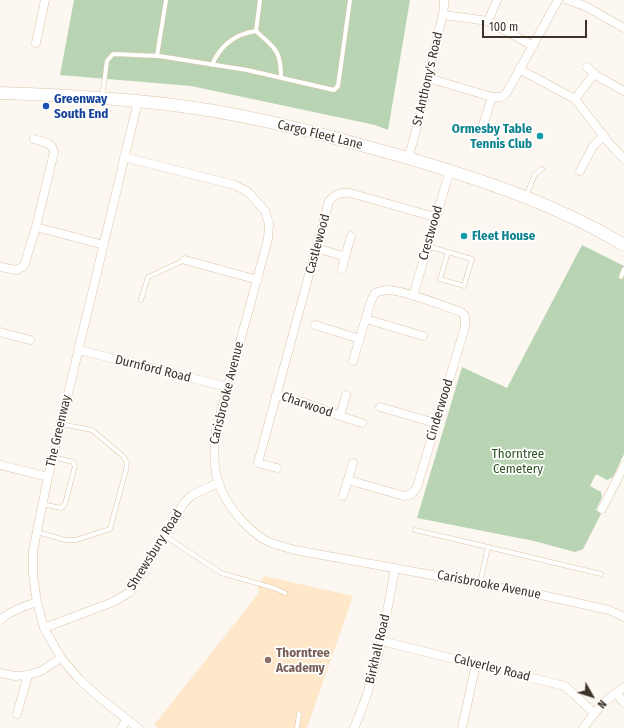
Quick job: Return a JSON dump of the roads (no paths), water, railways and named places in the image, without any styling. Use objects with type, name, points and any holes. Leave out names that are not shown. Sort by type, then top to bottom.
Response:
[{"type":"main road","name":"Cargo Fleet Lane","points":[[0,93],[102,97],[138,101],[190,107],[280,125],[450,170],[526,197],[565,214],[624,245]]},
{"type":"street","points":[[36,43],[45,0]]},
{"type":"street","name":"St Anthony's Road","points":[[408,158],[422,110],[438,32],[444,15],[444,0]]},
{"type":"street","points":[[488,21],[497,0]]},
{"type":"street","points":[[428,78],[492,97],[501,97],[506,94],[558,0]]},
{"type":"street","points":[[568,0],[587,7],[624,28]]},
{"type":"street","points":[[444,15],[488,21],[533,46]]},
{"type":"street","points":[[587,67],[594,74],[624,91]]},
{"type":"street","points":[[519,69],[574,99],[624,159]]},
{"type":"street","points":[[574,99],[594,74]]},
{"type":"street","points":[[482,128],[492,97]]},
{"type":"street","name":"The Greenway","points":[[138,101],[48,477],[33,551],[33,575],[37,602],[44,628],[61,658],[79,679],[138,728]]},
{"type":"street","points":[[580,171],[593,146],[604,136]]},
{"type":"street","points":[[0,267],[17,270],[24,266],[36,227],[54,152],[48,144],[34,139]]},
{"type":"street","name":"Carisbrooke Avenue","points":[[124,157],[235,185],[248,192],[265,210],[269,224],[268,239],[216,430],[213,453],[218,483],[225,499],[247,526],[265,540],[295,550],[480,583],[594,606],[624,617]]},
{"type":"street","name":"Crestwood","points":[[413,296],[450,170]]},
{"type":"street","name":"Castlewood","points":[[277,468],[258,463],[329,201],[335,195],[342,192],[350,193],[435,217]]},
{"type":"street","points":[[36,227],[104,244]]},
{"type":"street","points":[[342,269],[351,236]]},
{"type":"street","points":[[317,248],[345,256]]},
{"type":"street","points":[[185,260],[258,280]]},
{"type":"street","name":"Cinderwood","points":[[348,480],[404,496],[412,494],[417,487],[466,322],[461,312],[413,296],[388,290],[375,293],[366,319]]},
{"type":"street","points":[[353,361],[366,319],[423,336]]},
{"type":"street","points":[[315,325],[360,339]]},
{"type":"street","points":[[0,332],[30,340]]},
{"type":"street","name":"Durnford Road","points":[[79,350],[228,387]]},
{"type":"street","name":"Charwood","points":[[276,395],[303,402],[340,416],[346,395]]},
{"type":"street","points":[[380,407],[435,423]]},
{"type":"street","points":[[340,416],[362,423]]},
{"type":"street","points":[[344,496],[353,463]]},
{"type":"street","points":[[0,465],[48,477]]},
{"type":"street","points":[[602,509],[624,466]]},
{"type":"street","name":"Shrewsbury Road","points":[[44,628],[113,602],[130,592],[184,503],[192,495],[218,483]]},
{"type":"street","name":"Birkhall Road","points":[[354,728],[368,693],[381,642],[395,568]]},
{"type":"street","points":[[0,620],[11,612],[37,602]]},
{"type":"street","name":"Calverley Road","points":[[381,642],[565,686],[594,713]]},
{"type":"street","points":[[0,673],[15,676],[28,675],[41,671],[61,658]]},
{"type":"street","points":[[462,728],[476,664]]},
{"type":"street","points":[[17,714],[28,675]]},
{"type":"street","points":[[583,728],[594,713],[624,687]]},
{"type":"street","points":[[616,693],[624,702]]},
{"type":"street","points":[[121,728],[127,720]]},
{"type":"lane","points":[[157,56],[166,0]]},
{"type":"lane","points":[[256,31],[260,0]]},
{"type":"lane","points":[[102,97],[110,57],[120,53],[157,56],[212,65],[281,77],[334,90],[336,89],[350,0]]},
{"type":"lane","points":[[212,65],[217,54],[224,45],[244,33],[256,31],[274,46],[280,58],[281,77]]},
{"type":"lane","points":[[526,197],[535,174],[542,169]]},
{"type":"lane","points":[[427,246],[448,252],[472,259],[464,286],[440,279],[448,252]]},
{"type":"lane","points":[[141,300],[148,277],[185,260]]},
{"type":"lane","points":[[621,277],[624,269]]},
{"type":"lane","points":[[36,532],[65,540],[76,540],[110,529],[126,470],[126,462],[123,456],[92,430],[61,424]]},
{"type":"lane","points":[[42,504],[61,508],[65,504],[75,466],[73,462],[53,457]]},
{"type":"lane","points":[[415,530],[601,574]]},
{"type":"lane","points":[[165,536],[221,573],[274,588],[285,593]]},
{"type":"lane","points":[[480,583],[488,547]]},
{"type":"lane","points":[[297,728],[299,714]]},
{"type":"place","name":"Greenway South End","points":[[46,106]]},
{"type":"place","name":"Ormesby Table Tennis Club","points":[[540,136]]},
{"type":"place","name":"Fleet House","points":[[464,236]]},
{"type":"place","name":"Thorntree Academy","points":[[268,660]]},
{"type":"park label","name":"Thorntree Cemetery","points":[[518,462]]}]
